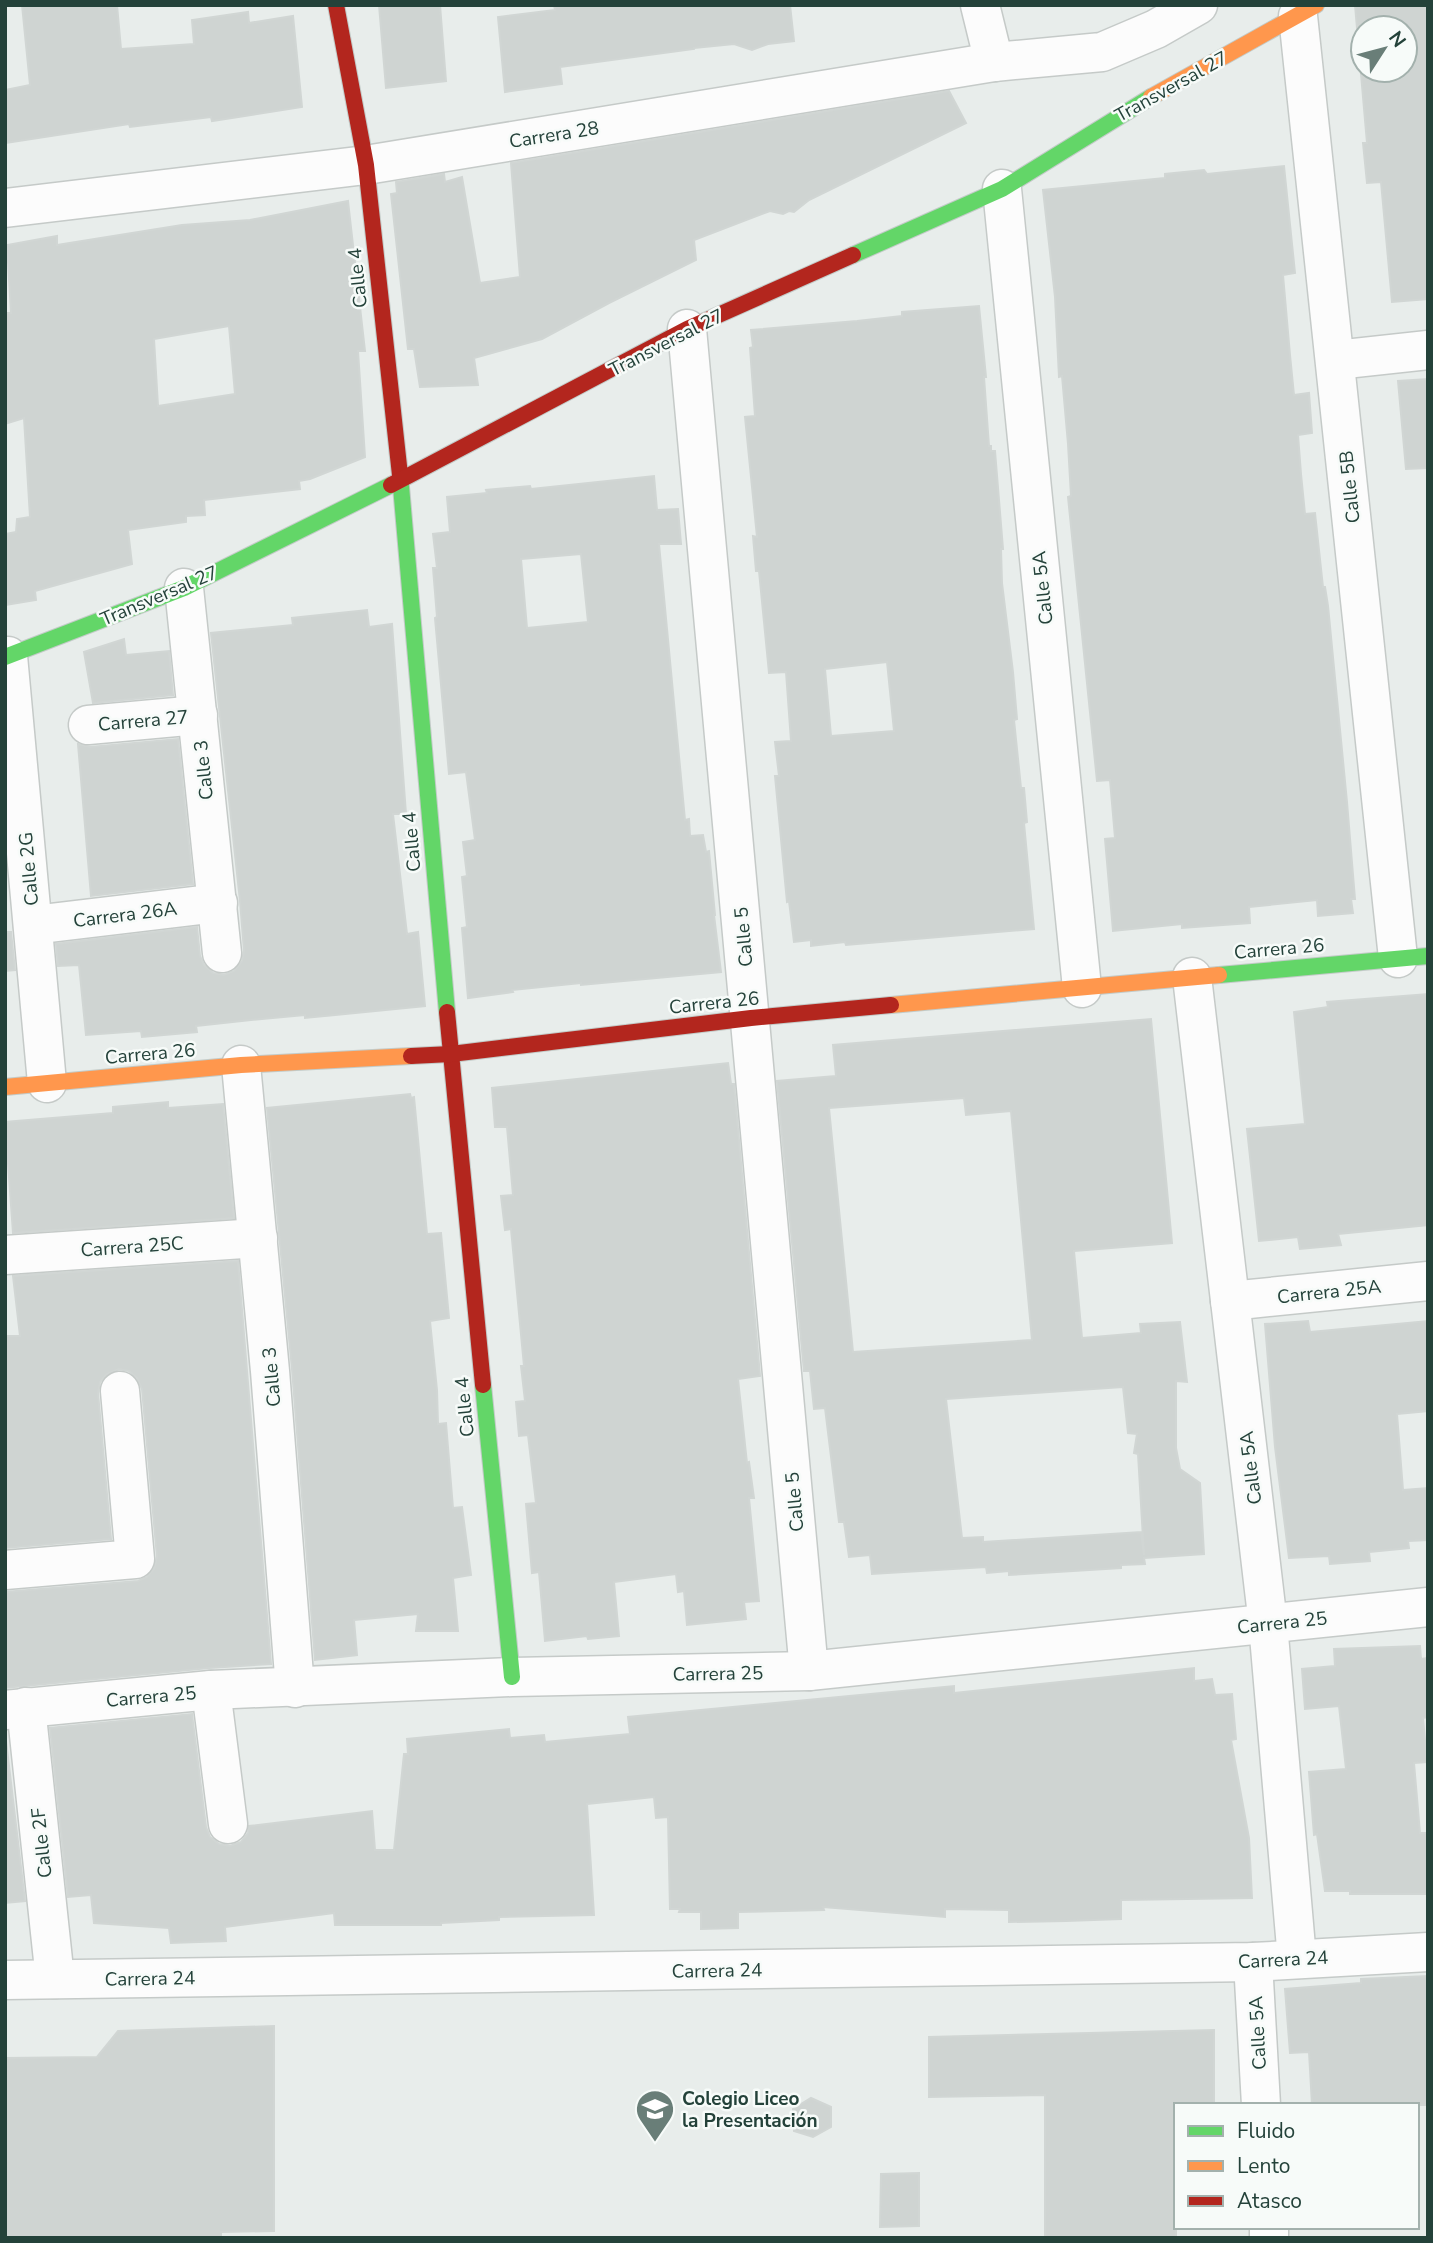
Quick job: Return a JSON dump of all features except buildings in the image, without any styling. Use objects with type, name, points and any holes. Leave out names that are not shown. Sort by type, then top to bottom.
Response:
[{"type":"street","name":"Calle 4","points":[[336,5],[366,165],[401,480],[451,1054],[512,1678]]},
{"type":"street","points":[[980,5],[993,62]]},
{"type":"street","name":"Carrera 28","points":[[5,208],[366,165],[993,62],[1102,52],[1156,29],[1198,5]]},
{"type":"street","name":"Transversal 27","points":[[7,656],[184,587],[401,480],[687,328],[1002,189],[1126,111],[1307,11]]},
{"type":"street","name":"Calle 5B","points":[[1307,11],[1335,360],[1413,957]]},
{"type":"street","name":"Calle 5A","points":[[1002,189],[1082,988]]},
{"type":"street","name":"Calle 5","points":[[687,328],[809,1671]]},
{"type":"street","points":[[1335,360],[1428,350]]},
{"type":"street","name":"Calle 3","points":[[184,587],[222,953]]},
{"type":"street","name":"Calle 2G","points":[[7,656],[47,1083]]},
{"type":"street","name":"Carrera 27","points":[[88,725],[198,715]]},
{"type":"street","name":"Carrera 26A","points":[[33,925],[218,903]]},
{"type":"street","name":"Carrera 26","points":[[5,1087],[242,1065],[451,1054],[751,1018],[1413,957]]},
{"type":"street","name":"Calle 5A","points":[[1192,977],[1268,1624],[1297,1959]]},
{"type":"street","name":"Calle 3","points":[[242,1065],[295,1688]]},
{"type":"street","name":"Carrera 25C","points":[[5,1255],[258,1238]]},
{"type":"street","name":"Carrera 25A","points":[[1230,1301],[1428,1281]]},
{"type":"street","points":[[5,1570],[135,1559],[120,1391]]},
{"type":"street","name":"Carrera 25","points":[[16,1708],[211,1690],[512,1678],[809,1671],[1428,1607]]},
{"type":"street","points":[[211,1690],[229,1824]]},
{"type":"street","name":"Calle 2F","points":[[16,1708],[55,1979]]},
{"type":"street","name":"Carrera 24","points":[[5,1980],[1253,1962],[1428,1952]]},
{"type":"street","name":"Calle 5A","points":[[1253,1962],[1261,2103]]},
{"type":"traffic: fast","points":[[853,255],[1002,189],[1151,97]]},
{"type":"traffic: fast","points":[[400,475],[447,1012]]},
{"type":"traffic: fast","points":[[5,657],[184,588],[391,485]]},
{"type":"traffic: fast","points":[[1219,975],[1428,956]]},
{"type":"traffic: fast","points":[[483,1385],[512,1677]]},
{"type":"traffic: slow","points":[[1151,97],[1316,5]]},
{"type":"traffic: slow","points":[[891,1005],[1219,975]]},
{"type":"traffic: slow","points":[[5,1087],[241,1065],[411,1056]]},
{"type":"traffic: jam","points":[[336,5],[366,165],[400,475]]},
{"type":"traffic: jam","points":[[391,485],[687,329],[853,255]]},
{"type":"traffic: jam","points":[[411,1056],[451,1054],[751,1018],[891,1005]]},
{"type":"traffic: jam","points":[[447,1012],[483,1385]]},
{"type":"place","name":"Colegio Liceo la Presentación","points":[[655,2143]]}]
